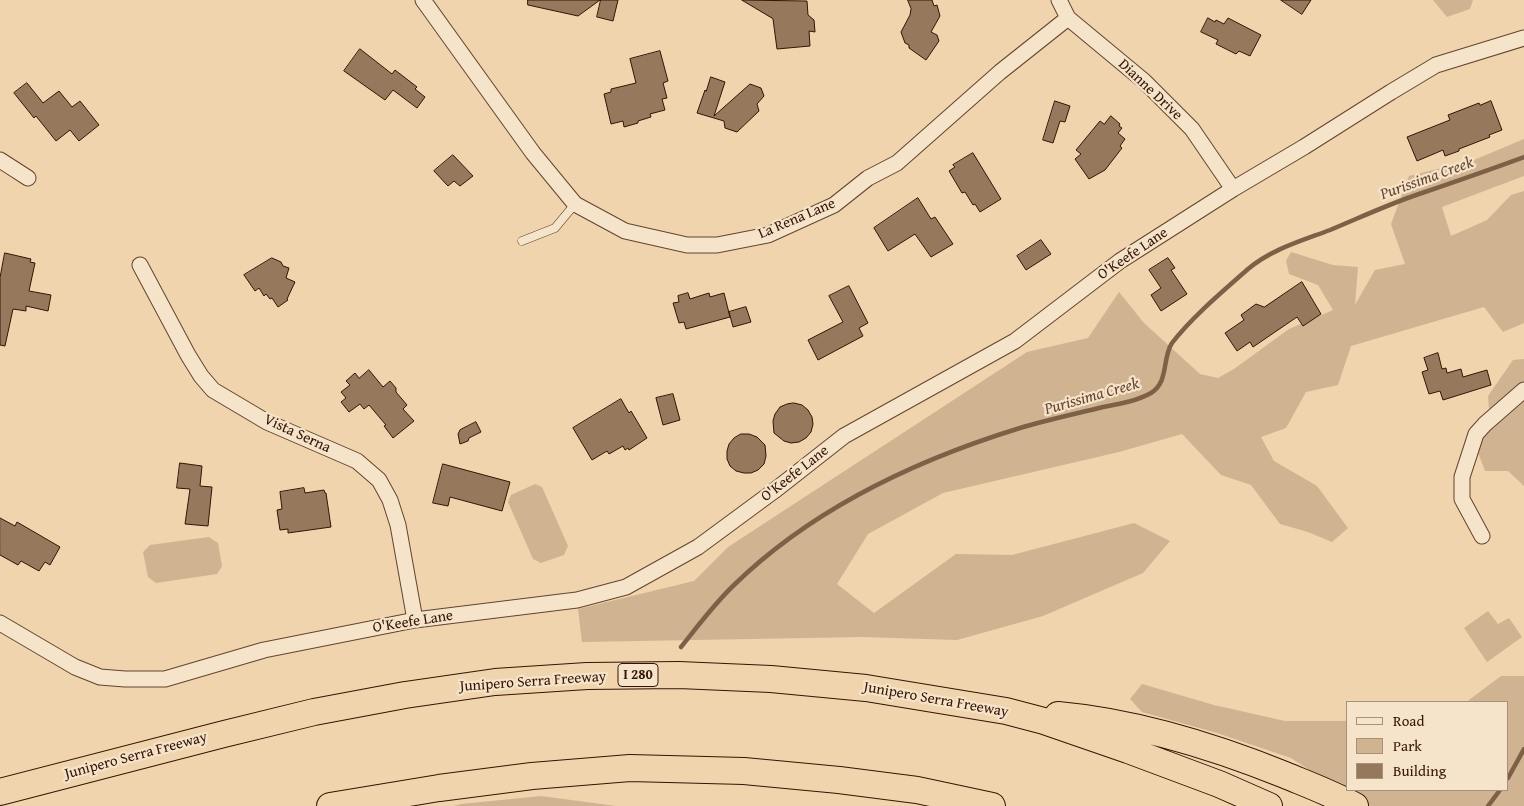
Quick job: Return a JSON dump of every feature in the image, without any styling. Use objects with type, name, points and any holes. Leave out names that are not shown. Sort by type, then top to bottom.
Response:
[{"type":"highway","name":"Junipero Serra Freeway","points":[[0,792],[314,712],[405,694],[495,682],[596,676],[679,675],[771,679],[866,688],[1006,711],[1044,721],[1128,750],[1219,784],[1269,806]]},
{"type":"highway","points":[[1006,711],[1104,720],[1164,734],[1263,766],[1353,805]]},
{"type":"highway","points":[[330,806],[439,788],[532,776],[630,768],[744,771],[839,780],[917,790],[992,806]]},
{"type":"highway","points":[[839,780],[907,806]]},
{"type":"street","name":"La Rena Lane","points":[[423,0],[533,153],[575,204],[624,231],[687,245],[717,245],[768,235],[834,205],[868,178],[897,164],[1000,72],[1068,18]]},
{"type":"street","name":"Dianne Drive","points":[[1059,0],[1068,18],[1144,81],[1192,129],[1233,189]]},
{"type":"street","name":"O'Keefe Lane","points":[[0,623],[75,667],[100,677],[165,679],[264,650],[415,620],[577,600],[626,587],[698,547],[774,492],[844,436],[1015,341],[1120,261],[1233,189],[1436,65],[1524,38]]},
{"type":"street","points":[[0,160],[28,178]]},
{"type":"street","name":"Vista Serna","points":[[140,265],[188,355],[213,390],[267,422],[357,462],[379,480],[390,500],[398,526],[415,620]]},
{"type":"street","points":[[1482,536],[1462,499],[1462,477],[1476,434],[1524,390]]},
{"type":"lane","points":[[522,241],[554,228],[575,204]]},
{"type":"green space","points":[[1433,0],[1473,0],[1470,9],[1447,17]]},
{"type":"green space","points":[[1524,139],[1524,176],[1442,207],[1451,236],[1487,220],[1511,195],[1524,191],[1524,323],[1503,332],[1484,307],[1351,346],[1338,385],[1306,392],[1286,428],[1261,437],[1274,461],[1317,486],[1348,528],[1332,542],[1308,532],[1280,524],[1251,485],[1221,475],[1182,434],[1119,452],[943,493],[868,534],[837,584],[874,613],[956,554],[1012,555],[1134,523],[1170,541],[1143,573],[1043,616],[957,640],[862,637],[582,642],[578,609],[694,581],[728,547],[1027,352],[1088,338],[1119,292],[1144,323],[1200,374],[1218,378],[1234,369],[1289,329],[1333,310],[1318,285],[1289,274],[1286,261],[1291,252],[1333,265],[1358,267],[1355,305],[1375,270],[1405,264],[1391,224],[1409,176],[1474,160]]},
{"type":"green space","points":[[1524,359],[1524,486],[1508,471],[1485,471],[1477,450],[1490,423],[1488,396],[1513,360]]},
{"type":"green space","points":[[535,484],[542,487],[568,546],[564,555],[541,563],[533,559],[508,502],[511,495]]},
{"type":"green space","points":[[209,537],[218,543],[222,566],[217,574],[156,583],[148,577],[143,552],[150,545]]},
{"type":"green space","points":[[1488,611],[1498,624],[1509,618],[1522,637],[1487,662],[1464,628]]},
{"type":"green space","points":[[1501,676],[1524,676],[1524,806],[1364,806],[1291,758],[1217,733],[1142,712],[1130,699],[1142,684],[1214,705],[1285,721],[1346,721],[1346,791],[1509,791],[1509,701],[1469,700]]},
{"type":"green space","points":[[541,796],[616,806],[453,806],[461,804]]},
{"type":"building","points":[[528,0],[600,0],[578,16],[528,5]]},
{"type":"building","points":[[601,0],[618,0],[613,21],[597,17]]},
{"type":"building","points":[[742,0],[807,1],[808,15],[814,20],[815,32],[809,31],[810,46],[777,49],[773,19]]},
{"type":"building","points":[[908,0],[932,0],[934,6],[937,5],[940,16],[931,32],[937,35],[939,41],[926,60],[909,48],[901,32],[910,15],[911,9]]},
{"type":"building","points":[[1281,0],[1311,0],[1302,14]]},
{"type":"building","points":[[1208,18],[1224,24],[1228,18],[1261,35],[1250,56],[1239,51],[1236,54],[1216,44],[1218,40],[1201,32]]},
{"type":"building","points":[[360,49],[392,74],[395,70],[417,87],[415,89],[425,97],[417,108],[393,90],[385,100],[344,71]]},
{"type":"building","points":[[660,51],[668,81],[663,83],[667,98],[662,99],[665,110],[650,114],[651,117],[624,127],[623,121],[611,124],[604,94],[611,92],[611,89],[636,83],[630,59]]},
{"type":"building","points":[[711,77],[725,82],[714,116],[750,84],[761,88],[764,96],[757,104],[759,111],[737,132],[725,128],[724,121],[697,113]]},
{"type":"building","points":[[27,83],[43,103],[59,91],[72,107],[80,101],[99,125],[79,141],[70,130],[56,141],[14,93]]},
{"type":"building","points":[[1055,101],[1070,106],[1065,122],[1060,121],[1053,143],[1043,140]]},
{"type":"building","points":[[1491,101],[1502,130],[1489,135],[1490,137],[1459,149],[1459,151],[1445,156],[1443,150],[1417,161],[1407,137],[1450,120],[1448,115],[1479,103],[1480,105]]},
{"type":"building","points":[[1111,116],[1122,128],[1118,133],[1125,139],[1120,146],[1122,148],[1105,170],[1089,179],[1075,159],[1081,154],[1076,150],[1100,121],[1104,124]]},
{"type":"building","points":[[973,153],[1001,199],[980,212],[965,192],[962,193],[949,171],[955,167],[953,165]]},
{"type":"building","points":[[453,155],[473,176],[460,186],[454,181],[448,186],[434,171]]},
{"type":"building","points":[[918,198],[931,219],[935,217],[953,244],[931,257],[915,234],[888,251],[874,228]]},
{"type":"building","points":[[1041,240],[1051,254],[1026,270],[1017,256]]},
{"type":"building","points":[[5,253],[31,259],[30,262],[35,263],[29,291],[51,295],[48,311],[26,306],[26,311],[13,309],[5,346],[0,345],[0,278]]},
{"type":"building","points":[[272,258],[289,268],[286,278],[295,282],[288,300],[278,307],[272,298],[270,299],[266,294],[264,296],[259,288],[255,291],[244,275]]},
{"type":"building","points":[[1168,258],[1175,268],[1171,270],[1187,294],[1161,311],[1151,295],[1161,288],[1149,270]]},
{"type":"building","points":[[1302,282],[1321,314],[1303,326],[1297,317],[1253,347],[1250,342],[1237,351],[1225,333],[1244,320],[1241,315],[1256,304],[1264,307]]},
{"type":"building","points":[[849,286],[868,323],[859,328],[863,336],[818,360],[808,340],[843,322],[829,296]]},
{"type":"building","points":[[688,293],[690,299],[709,293],[710,297],[724,293],[730,317],[686,329],[684,322],[679,323],[673,303],[679,302],[678,296]]},
{"type":"building","points":[[746,307],[751,322],[733,327],[729,312]]},
{"type":"building","points":[[1438,353],[1442,369],[1446,368],[1447,373],[1461,369],[1463,377],[1487,370],[1491,385],[1443,400],[1440,391],[1429,394],[1422,372],[1428,370],[1424,358]]},
{"type":"building","points":[[369,370],[383,387],[390,381],[407,405],[403,409],[414,421],[393,438],[384,426],[386,425],[369,405],[364,409],[360,404],[349,412],[341,402],[346,398],[341,392],[350,385],[346,381],[355,373],[359,378]]},
{"type":"building","points":[[673,394],[680,420],[663,425],[656,398]]},
{"type":"building","points":[[621,399],[629,413],[631,411],[647,438],[629,450],[628,448],[625,450],[623,446],[609,454],[607,451],[592,460],[573,428]]},
{"type":"building","points":[[794,403],[802,405],[808,410],[813,424],[811,432],[806,438],[799,442],[791,443],[784,441],[774,433],[773,421],[780,407]]},
{"type":"building","points":[[476,422],[481,432],[460,444],[458,434],[460,430]]},
{"type":"building","points":[[741,434],[757,437],[765,445],[766,456],[764,464],[758,470],[751,473],[736,471],[730,466],[727,459],[729,444]]},
{"type":"building","points":[[180,463],[202,466],[200,486],[212,487],[208,526],[185,524],[190,489],[177,488]]},
{"type":"building","points":[[443,464],[510,482],[502,511],[450,497],[448,506],[433,503]]},
{"type":"building","points":[[304,488],[305,493],[324,490],[331,527],[288,533],[288,529],[280,530],[277,510],[282,509],[280,492]]},
{"type":"building","points":[[0,518],[15,526],[17,522],[60,547],[50,565],[45,562],[39,571],[21,561],[18,565],[0,555]]},
{"type":"waterway","name":"Purissima Creek","points":[[681,647],[706,615],[734,585],[764,558],[831,510],[867,490],[942,455],[981,441],[1040,422],[1134,400],[1151,393],[1160,383],[1169,349],[1180,333],[1228,286],[1267,256],[1287,246],[1397,202],[1524,157]]},
{"type":"waterway","points":[[1509,776],[1524,749]]},
{"type":"waterway","points":[[1488,806],[1499,791]]}]
